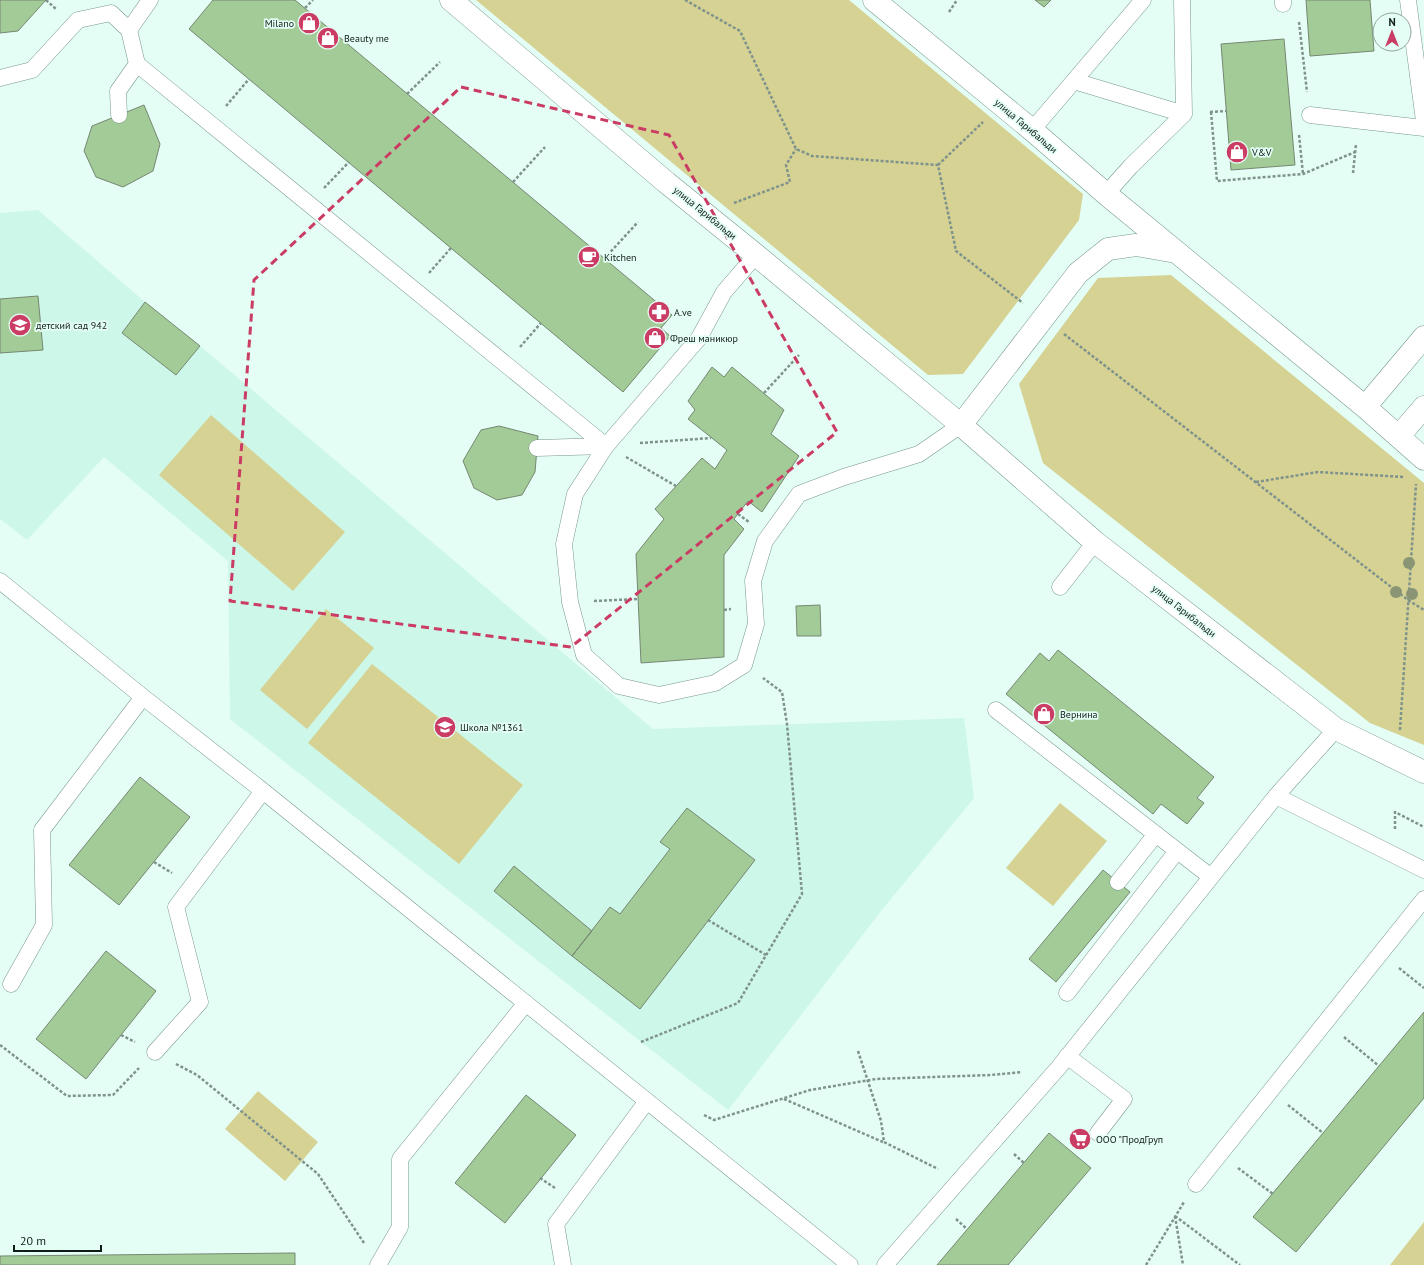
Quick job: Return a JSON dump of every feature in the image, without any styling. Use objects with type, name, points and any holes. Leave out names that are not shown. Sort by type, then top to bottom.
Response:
[{"type":"street","name":"улица Гарибальди","points":[[451,0],[661,178],[961,424],[1095,542],[1336,729],[1424,772]]},
{"type":"street","name":"улица Гарибальди","points":[[874,0],[1399,436],[1420,468]]},
{"type":"street","points":[[961,424],[1078,273],[1108,249],[1136,245],[1178,252]]},
{"type":"street","points":[[1365,407],[1424,337]]},
{"type":"street","points":[[1399,436],[1424,407]]},
{"type":"lane","points":[[129,30],[150,0]]},
{"type":"lane","points":[[1032,130],[1143,0]]},
{"type":"lane","points":[[1106,194],[1131,166],[1184,114],[1182,0]]},
{"type":"lane","points":[[1408,0],[1424,121]]},
{"type":"lane","points":[[0,78],[32,70],[78,20],[110,13],[129,30],[138,64],[606,446]]},
{"type":"lane","points":[[119,115],[118,91],[138,64]]},
{"type":"lane","points":[[1074,81],[1184,114]]},
{"type":"lane","points":[[1310,115],[1424,128]]},
{"type":"lane","points":[[756,255],[724,292],[699,338],[606,446],[575,494],[564,544],[570,602],[584,655],[619,686],[659,695],[715,683],[744,665],[756,624],[753,581],[765,541],[800,494],[844,477],[919,454],[961,424]]},
{"type":"lane","points":[[537,448],[606,446]]},
{"type":"lane","points":[[1060,587],[1095,542]]},
{"type":"lane","points":[[0,581],[143,697],[263,791],[850,1265]]},
{"type":"lane","points":[[11,984],[44,925],[42,830],[143,697]]},
{"type":"lane","points":[[996,710],[1212,877]]},
{"type":"lane","points":[[885,1265],[1063,1062],[1276,796],[1336,729]]},
{"type":"lane","points":[[154,1052],[200,1002],[176,907],[263,791]]},
{"type":"lane","points":[[1276,796],[1424,870]]},
{"type":"lane","points":[[1118,882],[1156,834]]},
{"type":"lane","points":[[1067,993],[1177,851]]},
{"type":"lane","points":[[1196,1184],[1424,899]]},
{"type":"lane","points":[[378,1265],[400,1227],[400,1160],[526,1003]]},
{"type":"lane","points":[[1063,1062],[1124,1099],[1098,1133]]},
{"type":"lane","points":[[563,1265],[556,1224],[647,1101]]},
{"type":"path","points":[[305,8],[313,0]]},
{"type":"path","points":[[684,0],[740,31],[796,149],[812,156],[938,165],[985,120]]},
{"type":"path","points":[[949,12],[957,0]]},
{"type":"path","points":[[1283,2],[1296,3],[1310,115]]},
{"type":"path","points":[[407,94],[440,62]]},
{"type":"path","points":[[210,124],[249,79]]},
{"type":"path","points":[[1226,111],[1211,112],[1217,181],[1303,174],[1355,152]]},
{"type":"path","points":[[1353,173],[1358,120]]},
{"type":"path","points":[[1299,130],[1303,174]]},
{"type":"path","points":[[513,182],[545,147]]},
{"type":"path","points":[[728,205],[790,182],[786,165],[796,149]]},
{"type":"path","points":[[309,204],[349,162]]},
{"type":"path","points":[[938,165],[956,251],[1028,307]]},
{"type":"path","points":[[604,259],[638,222]]},
{"type":"path","points":[[414,290],[451,248]]},
{"type":"path","points":[[505,364],[542,323]]},
{"type":"path","points":[[1062,333],[1408,600],[1424,610]]},
{"type":"path","points":[[764,393],[800,355]]},
{"type":"path","points":[[606,446],[711,438]]},
{"type":"path","points":[[606,446],[676,486]]},
{"type":"path","points":[[1399,736],[1408,600],[1420,468]]},
{"type":"path","points":[[1256,482],[1318,472],[1409,477]]},
{"type":"path","points":[[570,602],[638,599]]},
{"type":"path","points":[[641,1042],[738,1003],[802,894],[787,724],[782,692],[744,665]]},
{"type":"path","points":[[1396,812],[1424,827]]},
{"type":"path","points":[[708,920],[766,954]]},
{"type":"path","points":[[1381,953],[1424,988]]},
{"type":"path","points":[[1326,1022],[1379,1066]]},
{"type":"path","points":[[0,1045],[67,1096],[113,1095],[154,1052],[197,1075],[318,1174],[365,1245]]},
{"type":"path","points":[[858,1051],[881,1122],[884,1142]]},
{"type":"path","points":[[700,1113],[714,1120],[810,1090],[876,1079],[992,1075],[1063,1062]]},
{"type":"path","points":[[1271,1091],[1323,1133]]},
{"type":"path","points":[[784,1099],[884,1142],[960,1179]]},
{"type":"path","points":[[1220,1154],[1272,1194]]},
{"type":"path","points":[[1146,1265],[1196,1184]]},
{"type":"path","points":[[1175,1216],[1183,1265]]},
{"type":"path","points":[[1175,1216],[1240,1265]]},
{"type":"highlighted area","points":[[461,87],[669,135],[837,432],[571,647],[230,601],[254,280]]},
{"type":"shaded area","points":[[476,0],[849,0],[1083,194],[1079,220],[963,374],[928,375]]},
{"type":"shaded area","name":"Школа №1361","points":[[38,210],[145,302],[122,333],[176,375],[200,346],[653,729],[964,718],[974,798],[881,911],[728,1110],[230,719],[228,561],[104,457],[27,540],[0,519],[0,213]]},
{"type":"shaded area","points":[[1171,275],[1424,483],[1424,745],[1370,723],[1043,463],[1019,384],[1098,278]]},
{"type":"shaded area","points":[[211,415],[345,532],[293,591],[159,475]]},
{"type":"shaded area","points":[[326,609],[374,648],[307,729],[260,690]]},
{"type":"shaded area","points":[[372,664],[523,785],[459,864],[308,743]]},
{"type":"shaded area","points":[[1060,803],[1107,841],[1053,906],[1006,868]]},
{"type":"shaded area","points":[[258,1091],[318,1142],[285,1181],[225,1129]]},
{"type":"shaded area","points":[[1424,1222],[1424,1265],[1390,1265]]},
{"type":"building","points":[[0,0],[46,0],[18,31],[0,33]]},
{"type":"building","points":[[213,0],[295,0],[672,315],[661,328],[670,336],[623,392],[189,29]]},
{"type":"building","points":[[1035,0],[1051,0],[1044,7]]},
{"type":"building","points":[[1306,0],[1370,0],[1372,51],[1310,56]]},
{"type":"building","points":[[1284,39],[1295,165],[1231,170],[1221,44]]},
{"type":"building","points":[[144,105],[160,144],[153,171],[123,187],[96,177],[84,151],[92,126]]},
{"type":"building","name":"детский сад 942","points":[[38,296],[43,350],[0,353],[0,299]]},
{"type":"building","points":[[145,302],[200,346],[176,375],[122,333]]},
{"type":"building","points":[[712,367],[724,377],[732,367],[784,410],[771,434],[799,456],[762,512],[748,501],[734,519],[744,529],[724,555],[724,657],[641,663],[636,554],[664,519],[655,509],[702,458],[715,469],[727,450],[688,419],[695,410],[688,401]]},
{"type":"building","points":[[499,426],[538,436],[535,472],[522,495],[497,500],[474,488],[463,461],[481,430]]},
{"type":"building","points":[[820,605],[821,636],[797,636],[796,606]]},
{"type":"building","points":[[1058,650],[1214,777],[1197,798],[1204,803],[1187,824],[1161,804],[1153,814],[1006,694],[1040,653],[1049,661]]},
{"type":"building","points":[[140,777],[190,817],[119,905],[69,865]]},
{"type":"building","points":[[687,808],[755,860],[640,1009],[572,956],[610,907],[620,914],[670,849],[660,842]]},
{"type":"building","points":[[514,866],[592,931],[572,956],[494,891]]},
{"type":"building","points":[[1103,870],[1130,892],[1056,982],[1029,959]]},
{"type":"building","points":[[106,951],[156,991],[86,1079],[36,1039]]},
{"type":"building","points":[[1424,1012],[1424,1098],[1296,1252],[1253,1217]]},
{"type":"building","points":[[526,1095],[576,1135],[505,1223],[455,1183]]},
{"type":"building","points":[[1049,1133],[1091,1168],[1008,1265],[937,1265]]},
{"type":"building","points":[[295,1253],[295,1265],[0,1265],[0,1256]]},
{"type":"place","name":"Milano","points":[[309,23]]},
{"type":"place","name":"Beauty me","points":[[328,38]]},
{"type":"place","name":"V&V","points":[[1237,152]]},
{"type":"place","name":"Kitchen","points":[[589,257]]},
{"type":"place","name":"A.ve","points":[[659,312]]},
{"type":"place","name":"детский сад 942","points":[[20,325]]},
{"type":"place","name":"Фреш маникюр","points":[[655,338]]},
{"type":"place","name":"Вернина","points":[[1044,714]]},
{"type":"place","name":"Школа №1361","points":[[445,727]]},
{"type":"place","name":"ООО \"ПродГруп","points":[[1080,1139]]}]
